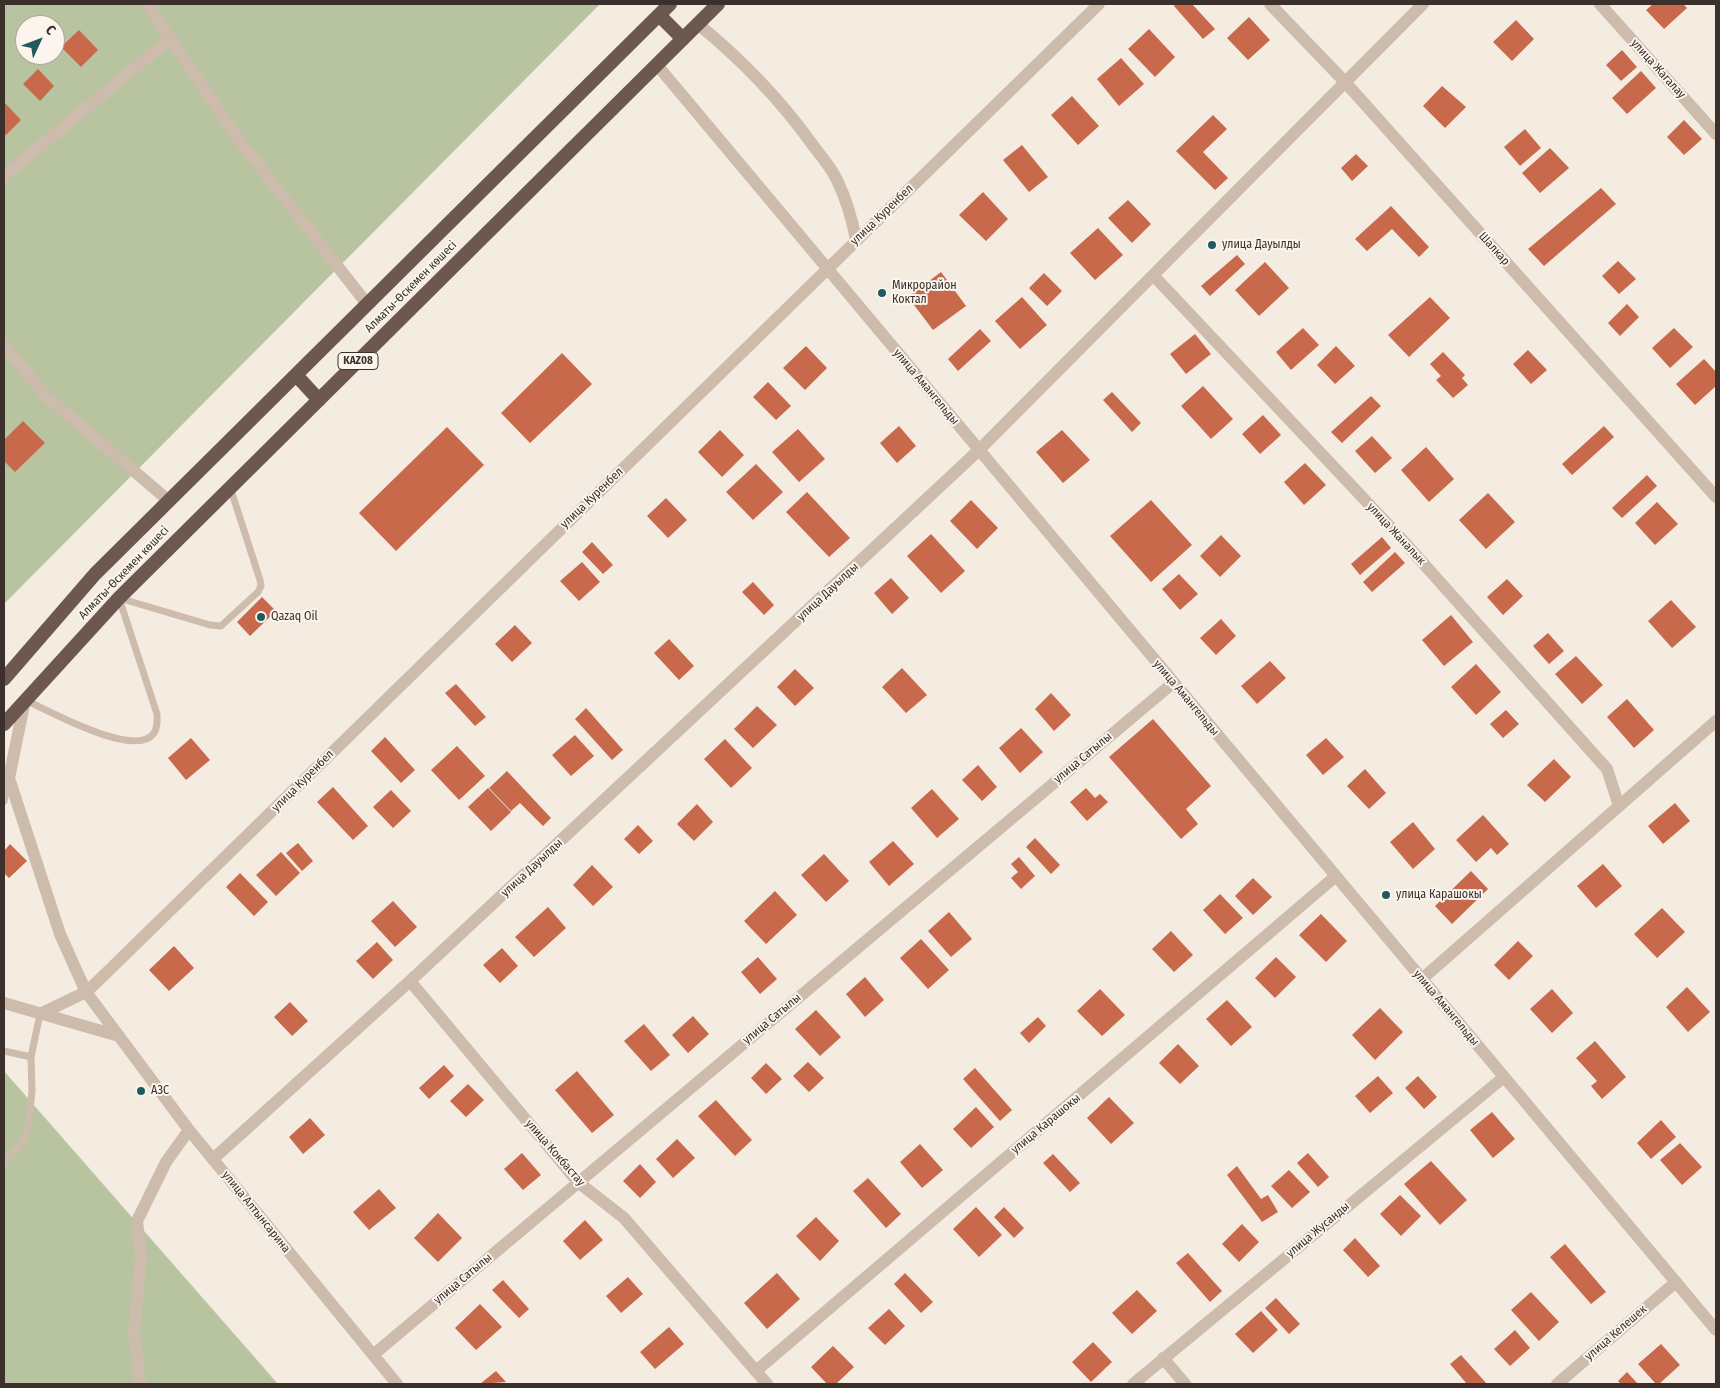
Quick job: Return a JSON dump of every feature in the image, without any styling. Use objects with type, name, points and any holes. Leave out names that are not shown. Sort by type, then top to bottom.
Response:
[{"type":"highway","name":"Алматы-Өскемен көшесі","points":[[4,679],[95,574],[670,4]]},
{"type":"highway","name":"Алматы-Өскемен көшесі","points":[[4,724],[119,598],[718,4]]},
{"type":"highway","points":[[659,14],[683,39]]},
{"type":"highway","points":[[296,375],[319,400]]},
{"type":"street","points":[[148,4],[239,140],[367,304]]},
{"type":"street","name":"улица Куренбел","points":[[40,1014],[86,992],[1099,4]]},
{"type":"street","name":"Шалкар","points":[[1270,4],[1345,82],[1716,496]]},
{"type":"street","name":"улица Дауылды","points":[[213,1159],[410,981],[979,450],[1423,4]]},
{"type":"street","name":"улица Жагалау","points":[[1600,4],[1716,134]]},
{"type":"street","points":[[698,24],[731,51],[771,90],[806,136],[835,177],[850,210],[856,240]]},
{"type":"street","points":[[4,176],[171,38]]},
{"type":"street","name":"улица Амангельды","points":[[657,65],[1716,1330]]},
{"type":"street","name":"улица Жаналык","points":[[1153,275],[1397,534],[1607,769],[1619,806]]},
{"type":"street","points":[[4,345],[46,396],[169,501]]},
{"type":"street","name":"улица Сатылы","points":[[373,1355],[1173,683]]},
{"type":"street","points":[[9,778],[25,700]]},
{"type":"street","points":[[1422,979],[1716,721]]},
{"type":"street","name":"улица Алтынсарина","points":[[9,778],[60,934],[86,992],[189,1130],[397,1384]]},
{"type":"street","name":"улица Карашокы","points":[[756,1371],[1336,876]]},
{"type":"street","name":"улица Кокбастау","points":[[410,981],[578,1182],[624,1218],[767,1384]]},
{"type":"street","points":[[4,1003],[119,1036]]},
{"type":"street","name":"улица Жусанды","points":[[1133,1384],[1504,1077]]},
{"type":"street","points":[[140,1384],[134,1330],[141,1259],[137,1221],[166,1162],[189,1130]]},
{"type":"street","name":"улица Келешек","points":[[1557,1384],[1676,1282]]},
{"type":"street","points":[[1163,1358],[1185,1384]]},
{"type":"lane","points":[[119,598],[210,625],[221,626],[258,592],[261,586],[260,580],[230,487]]},
{"type":"lane","points":[[25,700],[106,736],[122,741],[148,739],[154,733],[157,726],[157,714],[119,598]]},
{"type":"lane","points":[[4,801],[9,778]]},
{"type":"lane","points":[[4,1163],[20,1146],[28,1129],[32,1091],[31,1057],[40,1014]]},
{"type":"lane","points":[[4,1051],[31,1057]]},
{"type":"green space","points":[[4,4],[600,4],[4,604]]},
{"type":"green space","points":[[4,1071],[278,1384],[4,1384]]},
{"type":"building","points":[[1175,4],[1192,4],[1215,29],[1203,39],[1174,6]]},
{"type":"building","points":[[1653,4],[1683,4],[1687,8],[1664,29],[1646,10]]},
{"type":"building","points":[[1249,17],[1270,40],[1248,60],[1227,38]]},
{"type":"building","points":[[1516,20],[1534,39],[1512,61],[1493,42]]},
{"type":"building","points":[[1149,29],[1175,57],[1155,77],[1128,49]]},
{"type":"building","points":[[79,30],[98,50],[81,67],[65,51],[65,43]]},
{"type":"building","points":[[1622,50],[1637,67],[1621,81],[1606,65]]},
{"type":"building","points":[[1121,58],[1144,84],[1119,106],[1097,79]]},
{"type":"building","points":[[38,69],[54,86],[40,101],[23,84]]},
{"type":"building","points":[[1641,71],[1656,88],[1627,114],[1612,98]]},
{"type":"building","points":[[1442,86],[1466,107],[1445,128],[1423,106]]},
{"type":"building","points":[[1072,96],[1099,126],[1078,145],[1051,115]]},
{"type":"building","points":[[4,102],[21,120],[6,135],[4,133]]},
{"type":"building","points":[[1213,115],[1227,129],[1203,152],[1228,178],[1215,190],[1176,151]]},
{"type":"building","points":[[1684,120],[1702,139],[1684,155],[1667,137]]},
{"type":"building","points":[[1525,129],[1541,148],[1520,166],[1504,147]]},
{"type":"building","points":[[1022,145],[1048,177],[1029,192],[1003,160]]},
{"type":"building","points":[[1550,148],[1569,168],[1540,193],[1522,173]]},
{"type":"building","points":[[1356,154],[1368,166],[1352,181],[1341,168]]},
{"type":"building","points":[[1601,188],[1616,204],[1544,266],[1528,249]]},
{"type":"building","points":[[983,192],[1008,219],[986,241],[959,215]]},
{"type":"building","points":[[1128,200],[1151,224],[1132,243],[1108,218]]},
{"type":"building","points":[[1391,206],[1429,247],[1419,257],[1392,229],[1367,251],[1355,239]]},
{"type":"building","points":[[1098,228],[1123,255],[1095,280],[1070,253]]},
{"type":"building","points":[[1237,255],[1245,264],[1210,296],[1201,286]]},
{"type":"building","points":[[1618,261],[1636,279],[1619,294],[1602,276]]},
{"type":"building","points":[[1265,262],[1289,288],[1259,316],[1235,290]]},
{"type":"building","points":[[941,272],[966,306],[933,330],[908,297]]},
{"type":"building","points":[[1044,273],[1062,291],[1047,306],[1029,288]]},
{"type":"building","points":[[1022,297],[1047,325],[1020,349],[995,321]]},
{"type":"building","points":[[1430,297],[1450,318],[1409,357],[1388,335]]},
{"type":"building","points":[[1627,304],[1639,317],[1620,336],[1608,323]]},
{"type":"building","points":[[1303,328],[1319,345],[1291,370],[1276,352]]},
{"type":"building","points":[[1674,328],[1693,347],[1670,368],[1652,348]]},
{"type":"building","points":[[980,329],[991,341],[958,371],[948,359]]},
{"type":"building","points":[[1195,334],[1211,354],[1186,374],[1170,354]]},
{"type":"building","points":[[806,346],[827,368],[805,390],[783,368]]},
{"type":"building","points":[[1336,346],[1355,366],[1335,384],[1317,365]]},
{"type":"building","points":[[1528,350],[1547,370],[1531,384],[1513,364]]},
{"type":"building","points":[[1443,352],[1465,375],[1462,378],[1468,385],[1453,398],[1436,380],[1441,376],[1430,364]]},
{"type":"building","points":[[562,353],[592,384],[530,443],[501,413]]},
{"type":"building","points":[[1704,359],[1716,372],[1716,386],[1695,405],[1676,384]]},
{"type":"building","points":[[768,382],[791,406],[776,420],[753,397]]},
{"type":"building","points":[[1203,386],[1233,419],[1211,439],[1181,406]]},
{"type":"building","points":[[1112,392],[1141,423],[1132,432],[1103,400]]},
{"type":"building","points":[[1371,396],[1381,406],[1342,443],[1331,432]]},
{"type":"building","points":[[1263,415],[1281,435],[1260,454],[1242,434]]},
{"type":"building","points":[[23,421],[45,443],[15,472],[4,461],[4,440]]},
{"type":"building","points":[[899,426],[916,446],[897,463],[880,443]]},
{"type":"building","points":[[1604,426],[1614,437],[1572,475],[1562,464]]},
{"type":"building","points":[[447,427],[484,465],[396,551],[359,513]]},
{"type":"building","points":[[798,429],[825,459],[799,482],[772,452]]},
{"type":"building","points":[[720,430],[744,455],[722,477],[698,452]]},
{"type":"building","points":[[1062,430],[1090,460],[1063,483],[1036,452]]},
{"type":"building","points":[[1372,436],[1392,458],[1375,473],[1355,451]]},
{"type":"building","points":[[1426,447],[1454,479],[1429,502],[1401,470]]},
{"type":"building","points":[[1305,463],[1326,485],[1304,505],[1284,482]]},
{"type":"building","points":[[756,464],[783,492],[753,520],[726,492]]},
{"type":"building","points":[[1647,475],[1657,486],[1622,518],[1612,508]]},
{"type":"building","points":[[807,492],[850,538],[829,557],[786,512]]},
{"type":"building","points":[[1488,493],[1515,522],[1486,549],[1459,520]]},
{"type":"building","points":[[666,498],[687,520],[668,538],[647,516]]},
{"type":"building","points":[[971,500],[998,528],[977,549],[950,521]]},
{"type":"building","points":[[1151,500],[1192,545],[1151,582],[1110,536]]},
{"type":"building","points":[[1657,502],[1678,524],[1655,545],[1635,523]]},
{"type":"building","points":[[931,534],[965,571],[941,593],[907,556]]},
{"type":"building","points":[[1221,535],[1241,556],[1220,577],[1200,556]]},
{"type":"building","points":[[1382,537],[1391,548],[1360,575],[1351,564]]},
{"type":"building","points":[[592,542],[613,565],[603,574],[582,552]]},
{"type":"building","points":[[1395,552],[1405,563],[1372,592],[1363,582]]},
{"type":"building","points":[[582,562],[600,582],[579,601],[560,581]]},
{"type":"building","points":[[1179,574],[1198,594],[1180,610],[1162,589]]},
{"type":"building","points":[[891,578],[909,598],[892,614],[874,593]]},
{"type":"building","points":[[1507,579],[1523,596],[1503,615],[1487,597]]},
{"type":"building","points":[[753,582],[774,605],[764,615],[742,592]]},
{"type":"building","points":[[262,597],[276,611],[250,636],[237,622]]},
{"type":"building","points":[[1671,600],[1696,627],[1672,648],[1648,621]]},
{"type":"building","points":[[1451,615],[1473,642],[1444,666],[1422,640]]},
{"type":"building","points":[[1221,619],[1236,636],[1216,655],[1200,638]]},
{"type":"building","points":[[515,625],[532,643],[512,662],[495,644]]},
{"type":"building","points":[[1548,633],[1564,651],[1549,664],[1533,646]]},
{"type":"building","points":[[669,639],[694,666],[679,680],[654,653]]},
{"type":"building","points":[[1576,656],[1603,685],[1582,704],[1555,674]]},
{"type":"building","points":[[1270,661],[1286,678],[1257,704],[1241,686]]},
{"type":"building","points":[[1476,664],[1501,692],[1476,715],[1451,687]]},
{"type":"building","points":[[902,668],[927,695],[906,713],[882,687]]},
{"type":"building","points":[[795,669],[814,688],[795,706],[777,687]]},
{"type":"building","points":[[456,684],[486,717],[475,726],[445,693]]},
{"type":"building","points":[[1051,693],[1071,715],[1054,731],[1035,709]]},
{"type":"building","points":[[1627,699],[1654,730],[1634,748],[1607,717]]},
{"type":"building","points":[[757,706],[777,725],[753,748],[734,729]]},
{"type":"building","points":[[586,708],[623,750],[612,760],[575,719]]},
{"type":"building","points":[[1506,710],[1519,724],[1503,738],[1490,724]]},
{"type":"building","points":[[1153,719],[1211,786],[1186,809],[1198,824],[1181,839],[1109,757]]},
{"type":"building","points":[[1021,728],[1043,752],[1020,773],[999,748]]},
{"type":"building","points":[[575,735],[594,756],[571,776],[552,755]]},
{"type":"building","points":[[385,737],[415,770],[401,783],[371,751]]},
{"type":"building","points":[[191,738],[210,760],[186,780],[168,758]]},
{"type":"building","points":[[1326,738],[1344,757],[1323,775],[1306,755]]},
{"type":"building","points":[[725,739],[752,768],[731,788],[704,759]]},
{"type":"building","points":[[457,746],[485,776],[459,800],[431,770]]},
{"type":"building","points":[[1554,759],[1571,777],[1545,802],[1527,785]]},
{"type":"building","points":[[978,765],[997,787],[982,801],[962,780]]},
{"type":"building","points":[[1365,769],[1386,793],[1369,809],[1347,786]]},
{"type":"building","points":[[507,771],[551,818],[543,826],[520,803],[511,811],[489,788]]},
{"type":"building","points":[[333,787],[368,826],[353,840],[317,802]]},
{"type":"building","points":[[488,788],[511,812],[491,831],[468,807]]},
{"type":"building","points":[[1086,788],[1095,798],[1100,794],[1108,802],[1087,821],[1070,802]]},
{"type":"building","points":[[932,789],[959,819],[937,838],[911,808]]},
{"type":"building","points":[[391,790],[411,811],[393,828],[373,807]]},
{"type":"building","points":[[1675,803],[1690,821],[1663,844],[1648,826]]},
{"type":"building","points":[[697,804],[713,822],[694,841],[677,824]]},
{"type":"building","points":[[1483,815],[1509,844],[1497,855],[1491,848],[1476,862],[1456,840]]},
{"type":"building","points":[[1413,822],[1435,849],[1413,869],[1390,842]]},
{"type":"building","points":[[638,825],[653,841],[639,854],[624,839]]},
{"type":"building","points":[[1035,838],[1060,865],[1051,874],[1026,847]]},
{"type":"building","points":[[893,841],[914,864],[889,886],[869,862]]},
{"type":"building","points":[[298,843],[313,861],[302,871],[286,853]]},
{"type":"building","points":[[10,844],[27,861],[9,878],[4,873],[4,851]]},
{"type":"building","points":[[281,852],[300,873],[276,896],[256,875]]},
{"type":"building","points":[[824,854],[849,881],[826,902],[801,875]]},
{"type":"building","points":[[1019,857],[1035,876],[1021,889],[1011,878],[1018,872],[1011,864]]},
{"type":"building","points":[[1603,864],[1622,886],[1596,908],[1577,886]]},
{"type":"building","points":[[592,865],[613,887],[593,906],[573,885]]},
{"type":"building","points":[[1471,871],[1488,889],[1452,924],[1435,906]]},
{"type":"building","points":[[240,873],[268,902],[254,916],[226,887]]},
{"type":"building","points":[[1253,878],[1272,897],[1253,915],[1235,896]]},
{"type":"building","points":[[775,891],[797,915],[766,944],[744,921]]},
{"type":"building","points":[[1220,894],[1243,918],[1225,934],[1203,910]]},
{"type":"building","points":[[393,901],[417,927],[395,947],[371,921]]},
{"type":"building","points":[[548,907],[566,928],[534,957],[515,937]]},
{"type":"building","points":[[1662,908],[1685,932],[1657,958],[1634,934]]},
{"type":"building","points":[[949,912],[972,939],[951,957],[928,931]]},
{"type":"building","points":[[1321,914],[1347,941],[1326,962],[1299,935]]},
{"type":"building","points":[[1171,931],[1193,955],[1174,972],[1152,949]]},
{"type":"building","points":[[921,939],[949,970],[928,989],[900,958]]},
{"type":"building","points":[[1518,941],[1533,956],[1509,980],[1494,965]]},
{"type":"building","points":[[377,942],[393,960],[373,979],[356,961]]},
{"type":"building","points":[[174,946],[194,968],[169,991],[149,970]]},
{"type":"building","points":[[502,948],[518,966],[500,983],[483,965]]},
{"type":"building","points":[[758,957],[777,979],[760,994],[741,972]]},
{"type":"building","points":[[1276,957],[1296,977],[1275,998],[1255,978]]},
{"type":"building","points":[[865,977],[884,1000],[865,1017],[846,994]]},
{"type":"building","points":[[1687,987],[1710,1012],[1688,1032],[1666,1007]]},
{"type":"building","points":[[1100,989],[1125,1015],[1102,1036],[1077,1011]]},
{"type":"building","points":[[1552,989],[1573,1013],[1552,1033],[1530,1009]]},
{"type":"building","points":[[1227,1000],[1252,1027],[1231,1046],[1206,1019]]},
{"type":"building","points":[[290,1002],[308,1021],[292,1036],[274,1017]]},
{"type":"building","points":[[1380,1008],[1403,1032],[1375,1060],[1352,1035]]},
{"type":"building","points":[[816,1010],[841,1037],[820,1056],[795,1029]]},
{"type":"building","points":[[693,1016],[709,1034],[688,1053],[672,1035]]},
{"type":"building","points":[[1038,1017],[1046,1026],[1029,1043],[1020,1033]]},
{"type":"building","points":[[644,1024],[670,1055],[651,1071],[624,1041]]},
{"type":"building","points":[[1595,1041],[1626,1077],[1602,1099],[1591,1086],[1597,1081],[1576,1058]]},
{"type":"building","points":[[1178,1044],[1199,1066],[1180,1084],[1159,1063]]},
{"type":"building","points":[[808,1062],[824,1078],[809,1092],[793,1076]]},
{"type":"building","points":[[766,1063],[782,1079],[766,1094],[751,1078]]},
{"type":"building","points":[[444,1065],[454,1076],[429,1099],[419,1088]]},
{"type":"building","points":[[975,1068],[1012,1110],[1000,1121],[963,1079]]},
{"type":"building","points":[[577,1071],[614,1115],[592,1133],[555,1090]]},
{"type":"building","points":[[1378,1076],[1393,1093],[1370,1113],[1355,1096]]},
{"type":"building","points":[[1418,1076],[1437,1097],[1424,1109],[1405,1088]]},
{"type":"building","points":[[468,1084],[484,1100],[466,1117],[450,1101]]},
{"type":"building","points":[[1109,1097],[1134,1123],[1111,1144],[1087,1118]]},
{"type":"building","points":[[716,1100],[752,1140],[735,1156],[698,1116]]},
{"type":"building","points":[[976,1107],[994,1127],[971,1148],[953,1129]]},
{"type":"building","points":[[1492,1112],[1515,1139],[1493,1158],[1470,1130]]},
{"type":"building","points":[[310,1118],[325,1135],[303,1154],[289,1137]]},
{"type":"building","points":[[1661,1120],[1676,1137],[1651,1159],[1637,1143]]},
{"type":"building","points":[[677,1139],[695,1158],[673,1178],[656,1159]]},
{"type":"building","points":[[1680,1143],[1702,1167],[1682,1185],[1660,1160]]},
{"type":"building","points":[[920,1144],[943,1170],[922,1188],[900,1162]]},
{"type":"building","points":[[522,1153],[541,1175],[523,1190],[504,1169]]},
{"type":"building","points":[[1308,1153],[1329,1177],[1318,1187],[1297,1163]]},
{"type":"building","points":[[1053,1154],[1080,1183],[1070,1192],[1043,1163]]},
{"type":"building","points":[[1431,1161],[1467,1200],[1440,1225],[1404,1184]]},
{"type":"building","points":[[640,1164],[656,1182],[640,1198],[623,1181]]},
{"type":"building","points":[[1237,1166],[1261,1199],[1268,1195],[1278,1212],[1262,1222],[1227,1175]]},
{"type":"building","points":[[1289,1170],[1310,1192],[1292,1208],[1271,1186]]},
{"type":"building","points":[[868,1178],[901,1214],[886,1228],[853,1191]]},
{"type":"building","points":[[379,1189],[396,1208],[369,1230],[353,1212]]},
{"type":"building","points":[[1400,1195],[1421,1216],[1401,1236],[1380,1214]]},
{"type":"building","points":[[976,1207],[1002,1235],[979,1257],[953,1229]]},
{"type":"building","points":[[1004,1207],[1024,1228],[1014,1238],[994,1217]]},
{"type":"building","points":[[438,1213],[462,1238],[438,1262],[414,1238]]},
{"type":"building","points":[[816,1217],[839,1241],[820,1261],[796,1236]]},
{"type":"building","points":[[585,1220],[603,1240],[580,1260],[563,1241]]},
{"type":"building","points":[[1242,1224],[1259,1242],[1239,1262],[1222,1244]]},
{"type":"building","points":[[1355,1238],[1380,1266],[1368,1277],[1343,1250]]},
{"type":"building","points":[[1565,1244],[1606,1292],[1591,1304],[1550,1257]]},
{"type":"building","points":[[1188,1253],[1222,1291],[1210,1302],[1176,1263]]},
{"type":"building","points":[[777,1273],[800,1299],[767,1329],[744,1303]]},
{"type":"building","points":[[905,1273],[933,1302],[921,1313],[894,1284]]},
{"type":"building","points":[[628,1277],[643,1294],[621,1313],[606,1296]]},
{"type":"building","points":[[503,1280],[529,1309],[519,1318],[492,1290]]},
{"type":"building","points":[[1137,1290],[1157,1311],[1132,1334],[1112,1313]]},
{"type":"building","points":[[1531,1292],[1559,1322],[1539,1341],[1511,1310]]},
{"type":"building","points":[[1276,1298],[1300,1324],[1289,1334],[1265,1308]]},
{"type":"building","points":[[480,1304],[502,1327],[476,1350],[455,1328]]},
{"type":"building","points":[[889,1309],[905,1326],[885,1345],[868,1328]]},
{"type":"building","points":[[1261,1311],[1278,1330],[1253,1353],[1235,1334]]},
{"type":"building","points":[[669,1327],[684,1344],[655,1369],[640,1352]]},
{"type":"building","points":[[1515,1330],[1530,1348],[1510,1366],[1494,1349]]},
{"type":"building","points":[[1093,1342],[1112,1362],[1091,1382],[1072,1362]]},
{"type":"building","points":[[1661,1344],[1680,1365],[1659,1384],[1656,1384],[1638,1364]]},
{"type":"building","points":[[833,1346],[854,1367],[836,1384],[827,1384],[811,1367]]},
{"type":"building","points":[[1461,1355],[1487,1384],[1467,1384],[1450,1364]]},
{"type":"building","points":[[496,1371],[506,1382],[480,1384]]},
{"type":"building","points":[[1627,1372],[1638,1384],[1621,1384],[1618,1381]]},
{"type":"place","name":"улица Дауылды","points":[[1212,245]]},
{"type":"place","name":"Микрорайон Коктал","points":[[882,293]]},
{"type":"place","name":"Qazaq Oil","points":[[261,617]]},
{"type":"place","name":"улица Карашокы","points":[[1386,895]]},
{"type":"place","name":"АЗС","points":[[141,1091]]}]
